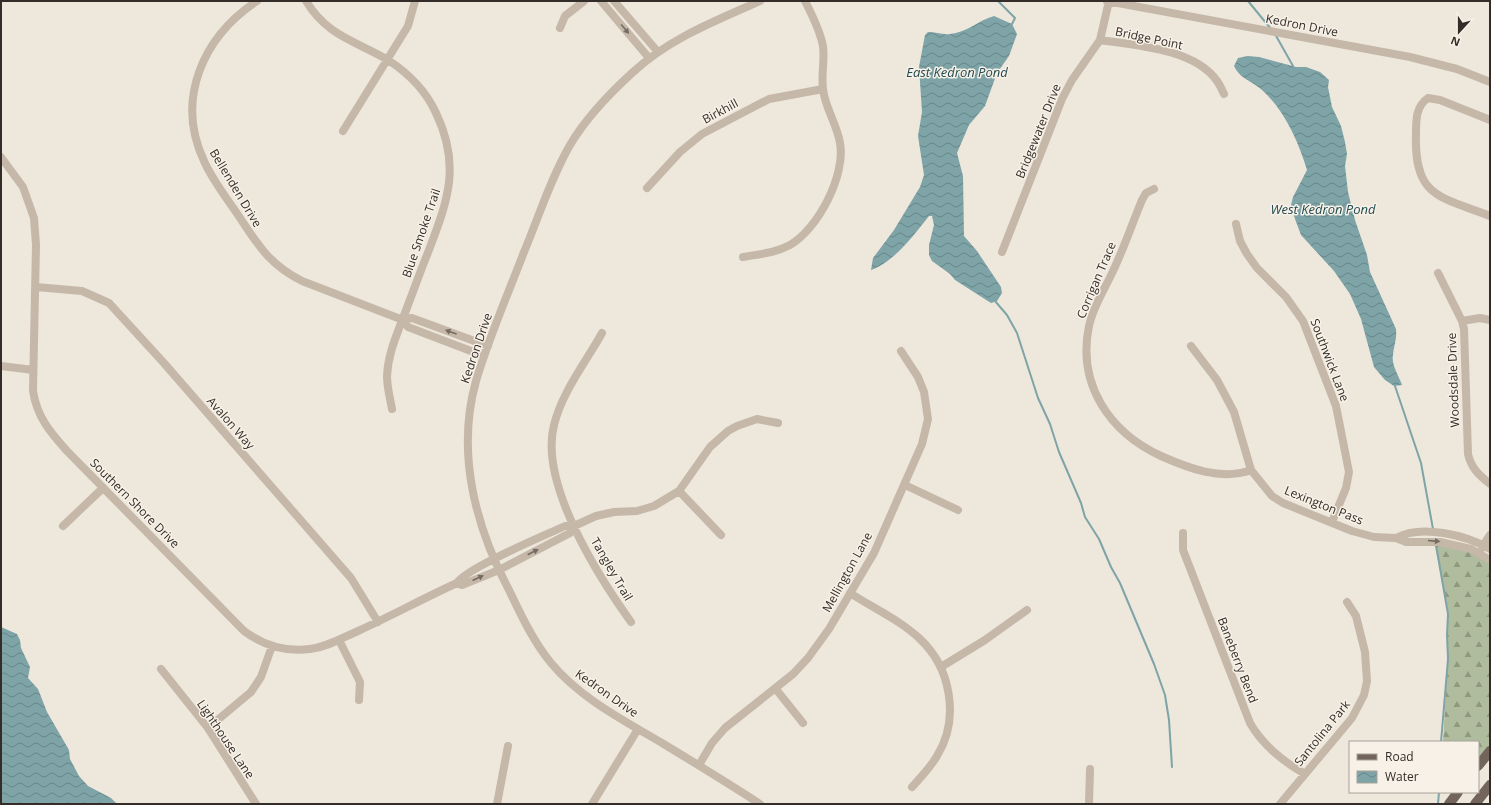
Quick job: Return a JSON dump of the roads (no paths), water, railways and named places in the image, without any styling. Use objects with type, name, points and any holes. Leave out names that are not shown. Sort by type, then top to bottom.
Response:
[{"type":"main road","points":[[1479,765],[1490,751]]},
{"type":"main road","points":[[1475,804],[1490,785]]},
{"type":"main road","points":[[1449,804],[1457,793]]},
{"type":"street","name":"Bellenden Drive","points":[[257,1],[233,19],[217,36],[210,47],[194,87],[193,117],[197,144],[203,160],[216,183],[253,239],[276,264],[302,281],[403,320],[408,327],[484,356]]},
{"type":"street","name":"Blue Smoke Trail","points":[[306,1],[312,12],[334,33],[387,60],[406,74],[426,96],[436,112],[444,132],[449,153],[450,182],[446,204],[403,320],[391,347],[387,378],[392,408]]},
{"type":"street","points":[[343,131],[408,26],[415,1]]},
{"type":"street","points":[[560,28],[565,16],[584,1]]},
{"type":"street","points":[[601,1],[649,58]]},
{"type":"street","points":[[614,1],[658,52]]},
{"type":"street","name":"Kedron Drive","points":[[760,1],[692,32],[649,58],[618,86],[599,106],[570,146],[545,200],[484,356],[476,381],[472,406],[469,456],[474,500],[484,536],[528,628],[552,665],[591,699],[760,804]]},
{"type":"street","points":[[743,256],[776,251],[800,238],[816,218],[834,186],[840,165],[841,144],[823,89],[822,45],[817,28],[805,1]]},
{"type":"street","name":"Kedron Drive","points":[[1108,1],[1417,59],[1457,69],[1490,82]]},
{"type":"street","name":"Bridgewater Drive","points":[[1002,252],[1062,100],[1072,80],[1100,40],[1108,1]]},
{"type":"street","name":"Bridge Point","points":[[1100,40],[1149,48],[1190,59],[1206,69],[1215,78],[1224,94]]},
{"type":"street","name":"Birkhill","points":[[647,188],[680,152],[702,134],[769,99],[823,89]]},
{"type":"street","points":[[1490,120],[1440,100],[1428,98],[1420,105],[1416,128],[1416,161],[1422,178],[1428,188],[1442,197],[1490,216]]},
{"type":"street","name":"Southern Shore Drive","points":[[1,157],[23,187],[34,218],[36,244],[36,287],[33,370],[36,405],[44,424],[49,432],[103,488],[244,631],[255,639],[272,646],[296,650],[309,649],[339,640],[457,583],[462,577],[494,559],[565,526],[574,526],[570,533],[499,570],[462,585],[457,583]]},
{"type":"street","name":"Corrigan Trace","points":[[1154,189],[1146,193],[1142,200],[1120,255],[1092,317],[1086,344],[1091,379],[1098,399],[1106,413],[1116,426],[1135,443],[1163,457],[1203,471],[1222,474],[1239,474],[1251,470]]},
{"type":"street","name":"Southwick Lane","points":[[1236,224],[1240,241],[1247,254],[1257,268],[1286,297],[1303,321],[1336,406],[1349,472],[1346,488],[1332,522]]},
{"type":"street","name":"Woodsdale Drive","points":[[1438,273],[1462,321],[1465,340],[1468,454],[1470,464],[1478,474],[1490,484]]},
{"type":"street","name":"Avalon Way","points":[[36,287],[82,291],[109,303],[163,362],[351,578],[378,622]]},
{"type":"street","name":"Bellenden Drive","points":[[403,320],[412,318],[488,346]]},
{"type":"street","points":[[1462,321],[1480,318],[1490,320]]},
{"type":"street","name":"Tangley Trail","points":[[602,334],[570,388],[554,425],[551,448],[558,490],[574,526],[610,593],[631,622]]},
{"type":"street","name":"Lexington Pass","points":[[1191,346],[1217,380],[1234,412],[1251,470],[1263,486],[1283,503],[1374,537],[1396,538],[1406,542],[1440,542],[1470,549],[1490,560]]},
{"type":"street","name":"Mellington Lane","points":[[699,765],[712,744],[725,728],[793,674],[812,653],[868,565],[922,444],[928,419],[924,392],[918,377],[901,351]]},
{"type":"street","points":[[1,366],[33,370]]},
{"type":"street","points":[[574,526],[596,516],[614,512],[637,511],[654,506],[678,491],[710,447],[728,431],[745,422],[758,419],[778,423]]},
{"type":"street","points":[[905,485],[958,510]]},
{"type":"street","points":[[63,526],[103,488]]},
{"type":"street","points":[[678,491],[721,535]]},
{"type":"street","name":"Lexington Pass","points":[[1396,538],[1404,534],[1427,532],[1457,535],[1487,547]]},
{"type":"street","name":"Baneberry Bend","points":[[1183,534],[1183,550],[1250,723],[1261,739],[1295,768],[1305,774]]},
{"type":"street","points":[[1479,553],[1487,547],[1490,535]]},
{"type":"street","points":[[850,593],[915,634],[926,645],[941,667],[949,693],[950,721],[938,756],[912,787]]},
{"type":"street","name":"Santolina Park","points":[[1280,804],[1352,718],[1365,691],[1366,662],[1361,632],[1356,616],[1347,602]]},
{"type":"street","points":[[941,667],[985,640],[1027,610]]},
{"type":"street","points":[[339,640],[360,682],[359,700]]},
{"type":"street","points":[[208,728],[251,692],[261,676],[272,646]]},
{"type":"street","name":"Lighthouse Lane","points":[[161,669],[208,728],[256,804]]},
{"type":"street","points":[[776,688],[804,723]]},
{"type":"street","points":[[592,804],[638,729]]},
{"type":"street","points":[[497,804],[508,746]]},
{"type":"street","points":[[1089,804],[1090,769]]},
{"type":"water","name":"East Kedron Pond","points":[[994,16],[1012,24],[1017,34],[1009,56],[997,73],[985,106],[969,125],[957,153],[963,176],[964,236],[977,251],[1001,287],[1002,293],[997,301],[991,303],[955,280],[950,274],[932,261],[929,255],[929,245],[934,225],[932,216],[929,216],[896,254],[888,261],[871,270],[873,258],[894,230],[920,187],[924,175],[918,136],[922,112],[919,67],[925,35],[928,32],[945,34],[956,33]]},
{"type":"water","name":"West Kedron Pond","points":[[1248,56],[1259,57],[1296,67],[1306,67],[1320,72],[1329,80],[1328,87],[1332,107],[1341,126],[1345,142],[1347,154],[1345,166],[1348,192],[1355,220],[1367,255],[1370,272],[1396,329],[1393,359],[1394,367],[1402,385],[1394,386],[1385,380],[1374,367],[1361,319],[1350,294],[1334,271],[1301,235],[1291,205],[1293,197],[1307,170],[1295,137],[1277,107],[1262,90],[1243,77],[1234,66],[1238,58]]},
{"type":"water","points":[[1,627],[17,634],[20,640],[21,648],[30,667],[28,678],[38,689],[47,712],[69,750],[70,759],[79,776],[88,786],[111,798],[117,804],[1,804]]},
{"type":"waterway","points":[[998,1],[1015,18],[1012,24]]},
{"type":"waterway","points":[[1248,1],[1271,29]]},
{"type":"waterway","points":[[1275,34],[1293,66]]},
{"type":"waterway","points":[[995,301],[1007,315],[1017,333],[1038,398],[1050,424],[1059,452],[1081,503],[1085,517],[1099,539],[1111,567],[1120,583],[1154,664],[1165,695],[1169,720],[1172,767]]},
{"type":"waterway","points":[[1395,386],[1421,463],[1433,529]]},
{"type":"waterway","points":[[1436,545],[1448,614],[1448,659],[1441,741]]},
{"type":"waterway","points":[[1438,804],[1439,793]]}]
